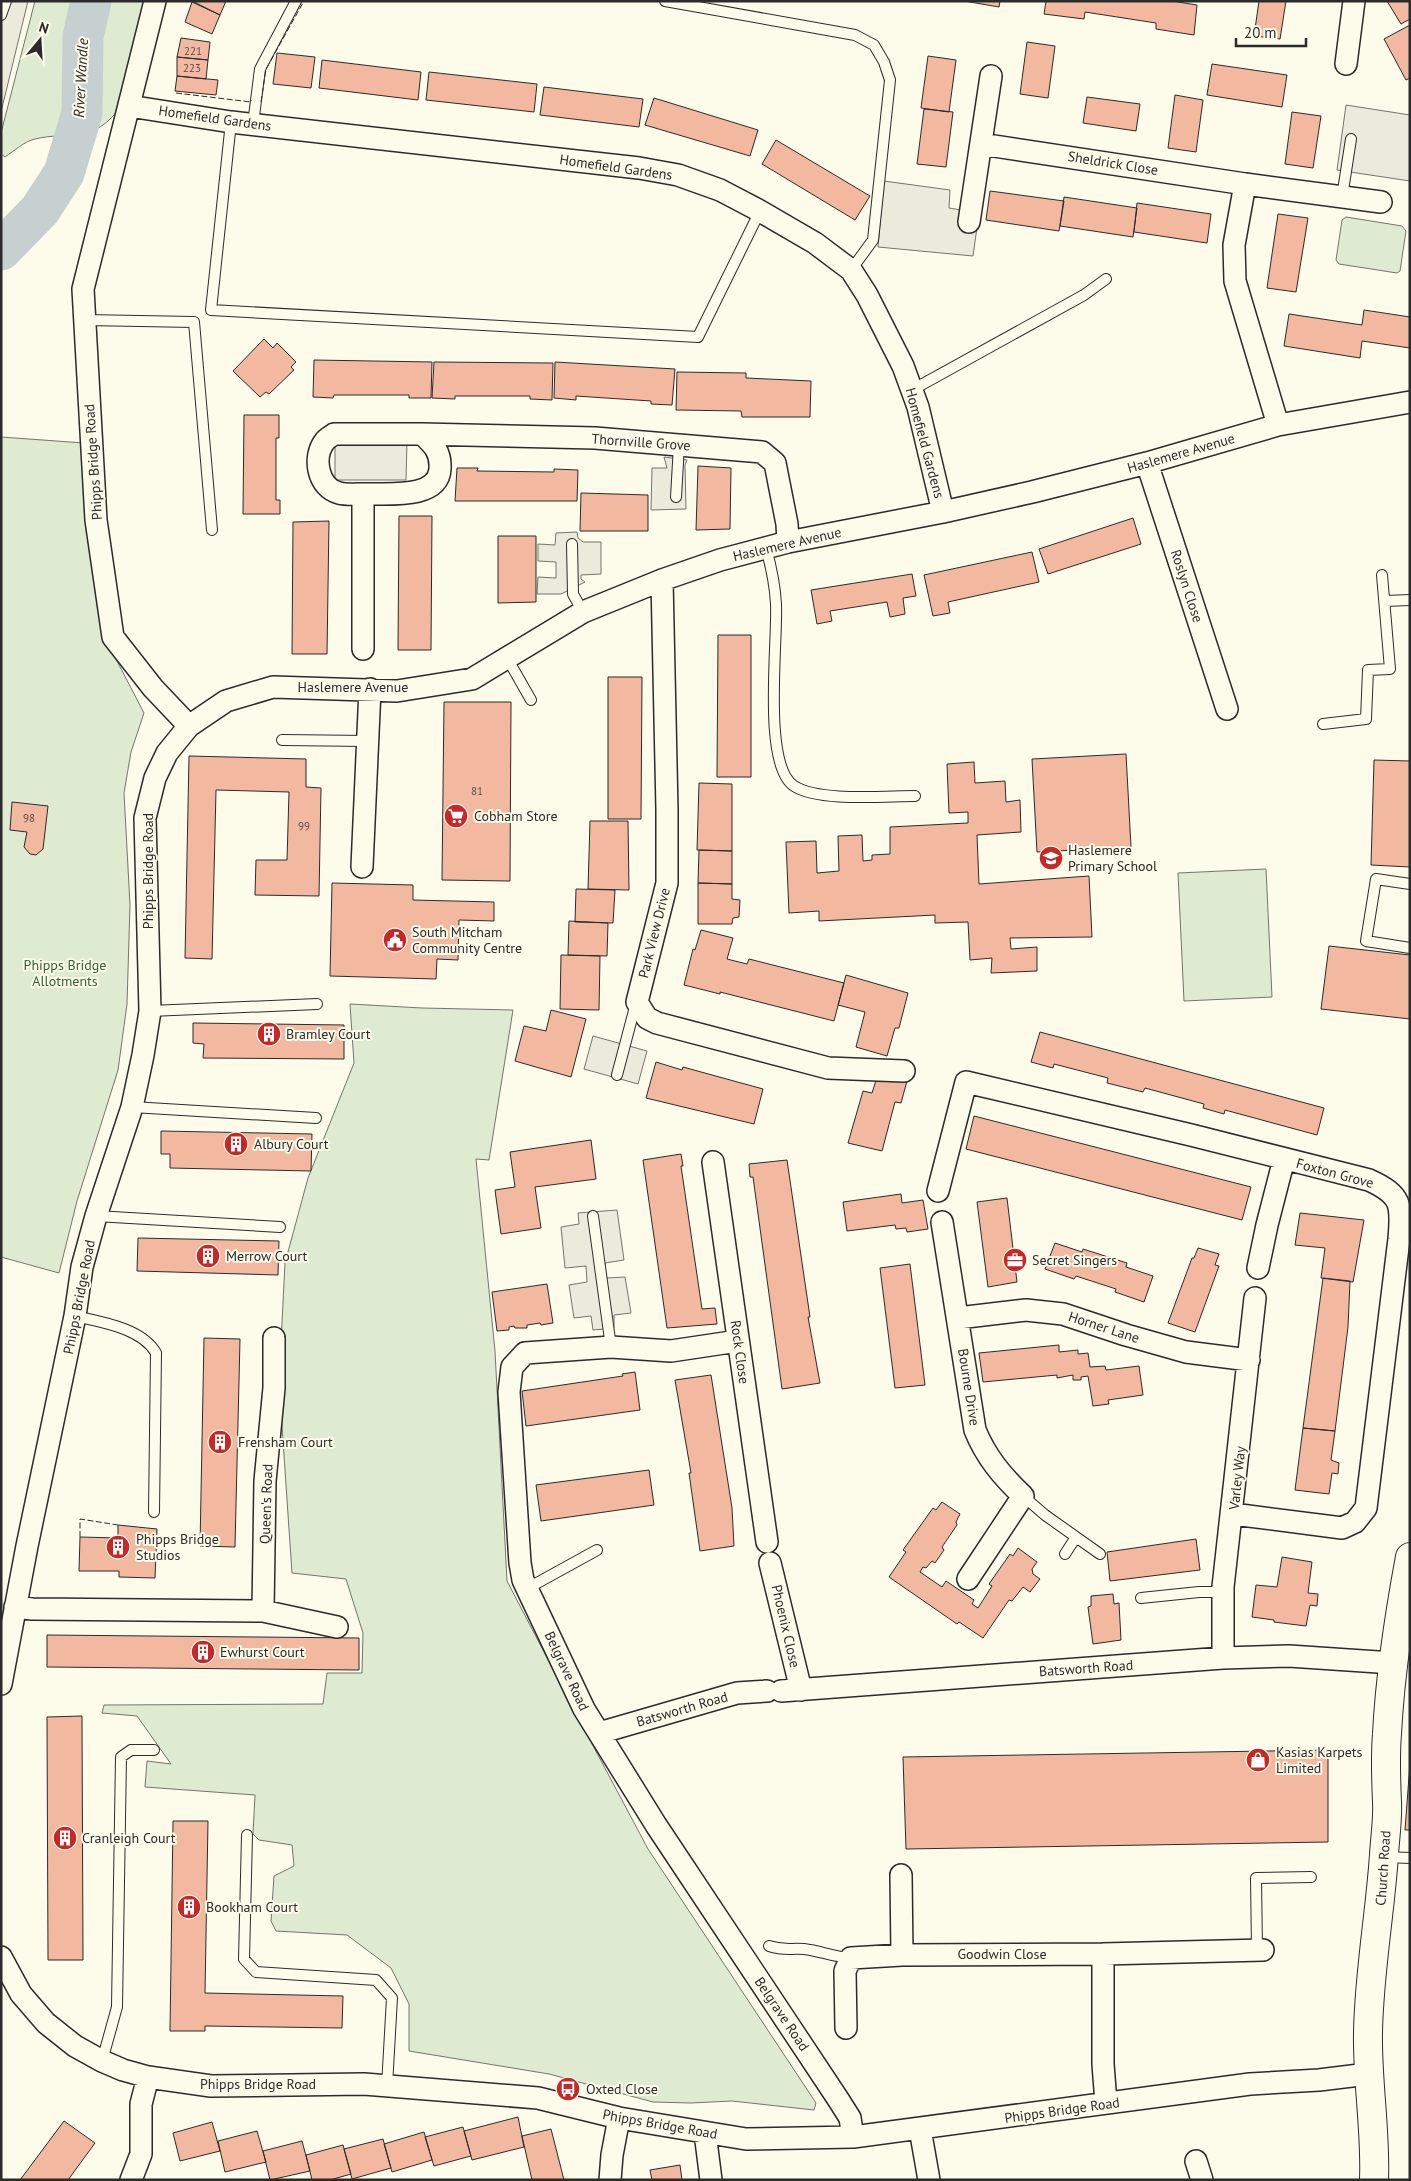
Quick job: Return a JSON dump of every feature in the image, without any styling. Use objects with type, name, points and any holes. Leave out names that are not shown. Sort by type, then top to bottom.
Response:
[{"type":"street","name":"Phipps Bridge Road","points":[[1,1684],[75,1316],[82,1268],[96,1216],[132,1107],[143,1055],[150,1011],[145,818],[155,778],[163,761],[189,726],[153,688],[113,637],[96,520],[83,289],[156,1]]},
{"type":"street","points":[[1346,64],[1354,1]]},
{"type":"street","points":[[969,222],[991,76]]},
{"type":"street","name":"Homefield Gardens","points":[[129,106],[231,122],[649,170],[678,175],[720,190],[815,243],[850,270],[867,295],[903,366],[918,407],[943,512]]},
{"type":"street","name":"Sheldrick Close","points":[[981,144],[1245,184],[1381,202]]},
{"type":"street","points":[[1245,184],[1234,245],[1235,281],[1278,425]]},
{"type":"street","name":"Haslemere Avenue","points":[[189,726],[226,701],[273,687],[397,691],[472,679],[583,612],[662,580],[720,560],[788,542],[943,512],[1148,463],[1278,425],[1410,402]]},
{"type":"street","name":"Thornville Grove","points":[[422,434],[436,447],[441,459],[440,477],[432,487],[422,492],[338,493],[321,480],[318,467],[324,441],[334,434],[422,434],[594,438],[762,452],[775,464],[787,524],[788,542]]},
{"type":"street","name":"Roslyn Close","points":[[1148,463],[1227,709]]},
{"type":"street","points":[[363,494],[363,649]]},
{"type":"street","name":"Park View Drive","points":[[637,1002],[667,882],[662,580]]},
{"type":"street","points":[[362,867],[370,689]]},
{"type":"street","points":[[637,1002],[647,1018],[658,1023],[828,1068],[904,1071]]},
{"type":"street","name":"Foxton Grove","points":[[938,1191],[966,1082],[1369,1180],[1385,1188],[1395,1198],[1401,1213],[1366,1508],[1354,1522],[1342,1528],[1233,1514]]},
{"type":"street","points":[[1258,1268],[1284,1159]]},
{"type":"street","name":"Rock Close","points":[[713,1162],[767,1542]]},
{"type":"street","name":"Bourne Drive","points":[[942,1222],[974,1430],[982,1450],[1003,1477],[1023,1496]]},
{"type":"street","name":"Varley Way","points":[[1223,1658],[1223,1592],[1233,1514],[1255,1298]]},
{"type":"street","name":"Horner Lane","points":[[958,1318],[1026,1310],[1063,1314],[1186,1352],[1249,1360]]},
{"type":"street","name":"Queen's Road","points":[[263,1611],[265,1481],[274,1388],[274,1338]]},
{"type":"street","name":"Belgrave Road","points":[[738,1341],[670,1351],[611,1347],[525,1353],[512,1367],[509,1392],[520,1563],[523,1580],[584,1709],[656,1825],[850,2118],[853,2137]]},
{"type":"street","points":[[968,1579],[1023,1496]]},
{"type":"street","name":"Church Road","points":[[1374,2180],[1375,2156],[1368,2074],[1369,1998],[1379,1921],[1397,1857],[1385,1782],[1387,1735],[1392,1663],[1410,1557]]},
{"type":"street","name":"Phoenix Close","points":[[770,1563],[783,1691]]},
{"type":"street","points":[[15,1607],[32,1609],[263,1611],[337,1627]]},
{"type":"street","name":"Batsworth Road","points":[[599,1733],[737,1693],[1223,1658],[1289,1656],[1392,1663]]},
{"type":"street","points":[[901,1875],[902,1955]]},
{"type":"street","name":"Goodwin Close","points":[[851,1958],[902,1955],[1103,1954],[1260,1950]]},
{"type":"street","points":[[1103,1954],[1102,2064],[1106,2103]]},
{"type":"street","name":"Phipps Bridge Road","points":[[1,1956],[21,1994],[46,2023],[75,2046],[102,2061],[123,2070],[148,2077],[210,2086],[364,2084],[538,2098],[619,2118],[705,2133],[764,2140],[853,2137],[1250,2084],[1319,2080],[1368,2074]]},
{"type":"street","points":[[846,2028],[845,1971],[851,1958]]},
{"type":"street","points":[[131,2180],[141,2154],[141,2104],[148,2077]]},
{"type":"street","points":[[610,2180],[612,2155],[619,2118]]},
{"type":"street","points":[[920,2129],[929,2180]]},
{"type":"street","points":[[705,2133],[712,2180]]},
{"type":"lane","points":[[1,16],[6,1]]},
{"type":"lane","points":[[253,124],[260,69],[296,1]]},
{"type":"lane","points":[[666,1],[855,35],[874,45],[884,62],[890,80],[873,240],[850,270]]},
{"type":"lane","points":[[231,122],[212,310],[698,337],[760,211]]},
{"type":"lane","points":[[1342,197],[1350,139]]},
{"type":"lane","points":[[912,390],[1084,295],[1106,279]]},
{"type":"lane","points":[[85,320],[194,322],[212,530]]},
{"type":"lane","points":[[676,497],[679,445]]},
{"type":"lane","points":[[572,544],[573,594],[583,612]]},
{"type":"lane","points":[[766,548],[773,573],[776,603],[773,732],[784,773],[793,785],[824,795],[915,796]]},
{"type":"lane","points":[[1323,724],[1366,719],[1368,670],[1390,669],[1382,575]]},
{"type":"lane","points":[[1385,601],[1410,600]]},
{"type":"lane","points":[[508,658],[531,700]]},
{"type":"lane","points":[[282,740],[367,741]]},
{"type":"lane","points":[[1410,884],[1376,879],[1366,941],[1410,948]]},
{"type":"lane","points":[[617,1075],[637,1002]]},
{"type":"lane","points":[[150,1011],[316,1004]]},
{"type":"lane","points":[[132,1107],[316,1118]]},
{"type":"lane","points":[[96,1216],[280,1227]]},
{"type":"lane","points":[[593,1216],[611,1347]]},
{"type":"lane","points":[[75,1316],[131,1333],[147,1340],[156,1354],[154,1512]]},
{"type":"lane","points":[[1023,1496],[1045,1515],[1100,1554]]},
{"type":"lane","points":[[1065,1554],[1076,1537]]},
{"type":"lane","points":[[528,1588],[597,1550]]},
{"type":"lane","points":[[1141,1598],[1199,1592],[1223,1592]]},
{"type":"lane","points":[[102,2061],[117,2007],[121,1757],[131,1750],[154,1750]]},
{"type":"lane","points":[[247,1835],[244,1959],[256,1972],[376,1980],[392,1998],[387,2086]]},
{"type":"lane","points":[[1260,1950],[1256,1878],[1311,1877]]},
{"type":"lane","points":[[770,1946],[783,1951],[804,1949],[835,1957],[851,1958]]},
{"type":"green space","points":[[35,1],[147,1],[115,114],[105,123],[87,133],[31,140],[5,157],[1,154],[1,133]]},
{"type":"green space","points":[[1346,217],[1402,226],[1406,231],[1400,271],[1397,273],[1339,264],[1336,260],[1342,220]]},
{"type":"green space","name":"Phipps Bridge Allotments","points":[[1,437],[84,443],[105,638],[144,713],[131,752],[124,793],[130,905],[127,1004],[118,1070],[77,1201],[59,1273],[1,1257]]},
{"type":"green space","points":[[1266,869],[1272,997],[1184,1001],[1178,873]]},
{"type":"green space","points":[[350,1004],[513,1010],[489,1160],[476,1159],[495,1351],[507,1581],[648,1849],[816,2103],[814,2110],[732,2101],[653,2102],[549,2074],[409,2051],[409,2004],[391,1968],[347,1935],[276,1931],[271,1921],[274,1876],[294,1866],[292,1845],[259,1840],[253,1834],[255,1795],[145,1787],[147,1761],[171,1764],[137,1716],[102,1713],[104,1705],[323,1704],[327,1673],[362,1673],[363,1633],[346,1579],[292,1573],[279,1382],[285,1263],[308,1178],[354,1063]]},
{"type":"shaded area","points":[[1,1],[28,1],[1,112]]},
{"type":"shaded area","points":[[1346,105],[1410,115],[1410,181],[1337,170]]},
{"type":"shaded area","points":[[884,181],[950,190],[949,208],[979,213],[973,256],[878,247]]},
{"type":"shaded area","points":[[335,441],[407,442],[406,480],[335,480]]},
{"type":"shaded area","points":[[664,457],[687,460],[685,465],[686,509],[651,510],[652,468],[667,468]]},
{"type":"shaded area","points":[[577,532],[578,538],[583,542],[601,542],[601,574],[581,575],[581,579],[585,582],[561,594],[537,594],[538,577],[556,578],[556,562],[538,561],[538,544],[555,545],[556,533]]},
{"type":"shaded area","points":[[593,1036],[647,1051],[638,1084],[584,1069]]},
{"type":"shaded area","points":[[617,1210],[624,1260],[605,1263],[606,1278],[625,1277],[631,1313],[614,1315],[614,1328],[593,1330],[591,1316],[574,1318],[569,1285],[587,1282],[586,1266],[565,1268],[561,1227],[579,1224],[578,1213]]},
{"type":"building","points":[[192,1],[226,1],[220,15]]},
{"type":"building","points":[[964,1],[1000,1],[999,7]]},
{"type":"building","points":[[1046,1],[1172,1],[1197,5],[1194,35],[1156,29],[1156,23],[1085,12],[1084,19],[1044,14]]},
{"type":"building","points":[[1259,1],[1286,1],[1280,39],[1254,36]]},
{"type":"building","points":[[1387,1],[1410,1],[1410,19],[1401,24]]},
{"type":"building","points":[[192,2],[220,15],[212,34],[185,22]]},
{"type":"building","points":[[1410,25],[1410,78],[1406,80],[1384,39]]},
{"type":"building","points":[[181,38],[210,42],[208,60],[177,57]]},
{"type":"building","points":[[1027,42],[1055,46],[1048,98],[1020,94]]},
{"type":"building","points":[[277,53],[315,57],[311,88],[273,84]]},
{"type":"building","points":[[928,56],[956,60],[949,112],[921,108]]},
{"type":"building","points":[[177,57],[208,60],[206,79],[177,76]]},
{"type":"building","points":[[322,60],[421,72],[418,100],[319,88]]},
{"type":"building","points":[[1212,64],[1287,75],[1282,107],[1207,95]]},
{"type":"building","points":[[429,72],[537,84],[534,112],[426,100]]},
{"type":"building","points":[[177,76],[218,80],[216,95],[175,91]]},
{"type":"building","points":[[544,87],[643,99],[639,127],[540,115]]},
{"type":"building","points":[[1175,95],[1203,100],[1196,152],[1168,148]]},
{"type":"building","points":[[1087,97],[1140,104],[1136,131],[1083,123]]},
{"type":"building","points":[[654,98],[758,130],[750,156],[645,125]]},
{"type":"building","points":[[924,109],[953,112],[946,167],[917,164]]},
{"type":"building","points":[[1292,112],[1321,116],[1313,168],[1285,164]]},
{"type":"building","points":[[776,140],[870,196],[855,220],[762,164]]},
{"type":"building","points":[[990,191],[1064,201],[1059,231],[986,220]]},
{"type":"building","points":[[1064,197],[1137,208],[1133,237],[1060,226]]},
{"type":"building","points":[[1137,203],[1211,214],[1207,243],[1134,232]]},
{"type":"building","points":[[1278,214],[1308,218],[1296,292],[1267,288]]},
{"type":"building","points":[[1364,310],[1410,317],[1410,348],[1362,341],[1360,358],[1284,346],[1289,314],[1362,325]]},
{"type":"building","points":[[264,339],[273,348],[277,343],[296,362],[291,367],[294,370],[269,394],[266,392],[260,397],[233,371]]},
{"type":"building","points":[[314,360],[432,362],[431,398],[409,398],[409,395],[334,395],[333,398],[313,397]]},
{"type":"building","points":[[434,362],[553,363],[552,400],[530,399],[530,396],[455,396],[455,399],[432,398]]},
{"type":"building","points":[[555,362],[675,369],[672,405],[651,404],[651,401],[576,396],[576,400],[554,398]]},
{"type":"building","points":[[677,372],[746,373],[746,378],[811,381],[810,417],[742,417],[741,411],[676,410]]},
{"type":"building","points":[[244,415],[279,415],[279,438],[276,438],[276,500],[280,500],[280,514],[243,514]]},
{"type":"building","points":[[698,466],[731,468],[730,529],[696,530]]},
{"type":"building","points":[[457,468],[478,468],[477,471],[554,472],[554,469],[578,470],[577,501],[455,501]]},
{"type":"building","points":[[581,493],[648,495],[648,531],[580,531]]},
{"type":"building","points":[[399,516],[432,516],[431,650],[398,650]]},
{"type":"building","points":[[1133,518],[1141,544],[1048,574],[1039,549]]},
{"type":"building","points":[[329,521],[327,654],[292,654],[293,522]]},
{"type":"building","points":[[498,536],[536,536],[536,602],[498,603]]},
{"type":"building","points":[[1032,552],[1039,582],[948,602],[950,613],[933,616],[924,575]]},
{"type":"building","points":[[912,574],[916,596],[903,598],[905,614],[890,617],[887,602],[830,611],[832,621],[817,624],[811,590]]},
{"type":"building","points":[[718,635],[751,635],[751,777],[717,777]]},
{"type":"building","points":[[608,677],[642,677],[641,819],[608,819]]},
{"type":"building","points":[[444,702],[511,702],[510,881],[442,880]]},
{"type":"building","points":[[1126,754],[1131,847],[1037,852],[1032,759]]},
{"type":"building","points":[[189,756],[306,759],[306,787],[321,788],[319,896],[255,895],[256,860],[287,860],[289,792],[216,790],[212,959],[185,958]]},
{"type":"building","points":[[1374,760],[1410,761],[1410,867],[1371,865]]},
{"type":"building","name":"Haslemere Primary School","points":[[974,762],[975,783],[1005,781],[1006,802],[1020,800],[1021,832],[977,835],[979,884],[1089,876],[1092,937],[1010,938],[1011,949],[1037,947],[1037,971],[991,973],[992,958],[970,960],[968,922],[935,923],[935,915],[819,921],[819,911],[789,913],[786,842],[816,841],[817,873],[839,871],[838,836],[862,835],[863,861],[872,860],[872,855],[890,854],[890,827],[968,823],[968,812],[949,813],[947,764]]},
{"type":"building","points":[[699,783],[732,784],[732,851],[697,850]]},
{"type":"building","points":[[12,802],[48,806],[43,849],[36,855],[30,854],[24,847],[27,832],[10,830]]},
{"type":"building","points":[[590,821],[628,821],[629,890],[588,889]]},
{"type":"building","points":[[699,850],[732,851],[732,884],[698,883]]},
{"type":"building","name":"South Mitcham Community Centre","points":[[332,883],[413,885],[413,900],[494,902],[494,921],[459,920],[458,960],[437,959],[436,979],[330,976]]},
{"type":"building","points":[[698,883],[732,884],[732,899],[740,900],[739,917],[733,918],[732,924],[698,924]]},
{"type":"building","points":[[576,889],[615,890],[613,923],[575,922]]},
{"type":"building","points":[[569,921],[608,923],[607,956],[568,955]]},
{"type":"building","points":[[701,930],[733,938],[727,959],[747,964],[749,959],[844,983],[834,1021],[720,992],[720,994],[684,985],[693,949],[695,950]]},
{"type":"building","points":[[1329,946],[1410,955],[1410,1019],[1321,1009]]},
{"type":"building","points":[[561,955],[600,956],[599,1010],[560,1009]]},
{"type":"building","points":[[846,975],[908,993],[899,1028],[895,1028],[887,1056],[856,1047],[865,1012],[838,1005]]},
{"type":"building","points":[[551,1010],[586,1019],[571,1077],[515,1061],[524,1026],[546,1031]]},
{"type":"building","name":"Bramley Court","points":[[193,1023],[344,1025],[344,1059],[203,1058],[204,1044],[193,1043]]},
{"type":"building","points":[[1040,1032],[1324,1108],[1317,1135],[1225,1110],[1224,1114],[1203,1108],[1204,1104],[1145,1088],[1143,1092],[1107,1083],[1108,1078],[1054,1064],[1053,1068],[1031,1062]]},
{"type":"building","points":[[656,1062],[682,1070],[683,1067],[763,1089],[754,1124],[646,1098]]},
{"type":"building","points":[[878,1074],[907,1081],[901,1103],[895,1102],[882,1151],[848,1143],[863,1091],[872,1093]]},
{"type":"building","points":[[974,1116],[1251,1187],[1242,1220],[966,1149]]},
{"type":"building","name":"Albury Court","points":[[161,1131],[312,1134],[311,1171],[170,1168],[170,1154],[161,1154]]},
{"type":"building","points":[[591,1140],[596,1179],[535,1187],[541,1228],[501,1234],[495,1190],[515,1187],[510,1152]]},
{"type":"building","points":[[681,1154],[683,1166],[681,1166],[702,1309],[715,1308],[717,1324],[667,1328],[643,1160]]},
{"type":"building","points":[[787,1160],[810,1317],[808,1317],[820,1383],[782,1389],[753,1177],[750,1177],[749,1164]]},
{"type":"building","points":[[901,1194],[902,1203],[923,1200],[928,1229],[907,1232],[906,1228],[896,1229],[895,1225],[847,1231],[843,1202]]},
{"type":"building","points":[[1007,1198],[1017,1282],[988,1287],[977,1202]]},
{"type":"building","points":[[1300,1213],[1364,1220],[1353,1282],[1321,1278],[1325,1248],[1295,1245]]},
{"type":"building","name":"Merrow Court","points":[[138,1238],[279,1241],[278,1275],[137,1271]]},
{"type":"building","points":[[1055,1243],[1082,1252],[1083,1249],[1127,1263],[1126,1267],[1153,1276],[1144,1302],[1115,1292],[1116,1289],[1076,1276],[1074,1279],[1045,1269]]},
{"type":"building","points":[[1198,1248],[1219,1254],[1215,1265],[1219,1266],[1195,1332],[1168,1323],[1192,1258],[1194,1258]]},
{"type":"building","points":[[910,1264],[925,1385],[895,1388],[880,1268]]},
{"type":"building","points":[[1323,1278],[1350,1281],[1348,1327],[1335,1431],[1303,1428]]},
{"type":"building","points":[[547,1284],[553,1323],[527,1325],[527,1328],[515,1328],[514,1326],[509,1327],[509,1330],[497,1331],[492,1292]]},
{"type":"building","name":"Frensham Court","points":[[204,1338],[240,1339],[235,1547],[200,1546]]},
{"type":"building","points":[[1059,1345],[1059,1352],[1078,1350],[1078,1354],[1088,1353],[1090,1367],[1105,1366],[1106,1370],[1139,1366],[1143,1395],[1108,1400],[1109,1404],[1093,1406],[1088,1376],[1081,1377],[1081,1380],[1073,1380],[1073,1375],[1057,1378],[1057,1375],[983,1382],[979,1353]]},
{"type":"building","points":[[635,1372],[640,1410],[526,1426],[522,1391],[623,1376],[622,1374]]},
{"type":"building","points":[[711,1375],[732,1508],[734,1546],[700,1551],[689,1473],[691,1473],[675,1380]]},
{"type":"building","points":[[1303,1428],[1335,1431],[1331,1460],[1339,1463],[1338,1474],[1332,1473],[1329,1494],[1295,1490]]},
{"type":"building","points":[[649,1470],[654,1505],[541,1521],[536,1485]]},
{"type":"building","points":[[942,1502],[960,1514],[956,1522],[957,1525],[942,1547],[944,1550],[935,1563],[932,1561],[926,1568],[923,1567],[920,1572],[942,1587],[946,1581],[974,1600],[972,1604],[978,1608],[992,1586],[989,1584],[1010,1554],[1013,1556],[1018,1548],[1037,1562],[1032,1569],[1033,1574],[1040,1579],[1030,1592],[1023,1587],[1012,1601],[1009,1600],[983,1638],[959,1622],[957,1624],[889,1577],[906,1552],[903,1550],[933,1508],[936,1510]]},
{"type":"building","name":"Phipps Bridge Studios","points":[[118,1525],[157,1529],[155,1578],[119,1577],[119,1571],[79,1571],[80,1537],[118,1538]]},
{"type":"building","points":[[1196,1539],[1200,1570],[1110,1581],[1107,1552]]},
{"type":"building","points":[[1282,1557],[1312,1562],[1308,1593],[1318,1594],[1317,1606],[1310,1605],[1306,1626],[1252,1617],[1256,1585],[1277,1587]]},
{"type":"building","points":[[1113,1594],[1114,1604],[1119,1603],[1121,1640],[1093,1644],[1088,1607],[1091,1606],[1091,1596]]},
{"type":"building","name":"Ewhurst Court","points":[[47,1635],[359,1638],[359,1670],[47,1667]]},
{"type":"building","name":"Cranleigh Court","points":[[82,1716],[83,1960],[48,1960],[47,1717]]},
{"type":"building","points":[[1328,1750],[1328,1842],[906,1849],[903,1757]]},
{"type":"building","points":[[1410,1763],[1410,1830],[1405,1830]]},
{"type":"building","name":"Bookham Court","points":[[173,1821],[208,1821],[205,1993],[343,1996],[342,2028],[205,2026],[205,2031],[170,2031]]},
{"type":"building","points":[[518,2117],[524,2147],[472,2160],[464,2131]]},
{"type":"building","points":[[64,2121],[95,2143],[68,2180],[20,2180]]},
{"type":"building","points":[[212,2122],[220,2151],[180,2161],[173,2133]]},
{"type":"building","points":[[463,2127],[471,2156],[434,2166],[425,2137]]},
{"type":"building","points":[[551,2129],[564,2180],[532,2180],[522,2136]]},
{"type":"building","points":[[257,2131],[266,2162],[225,2172],[218,2141]]},
{"type":"building","points":[[424,2132],[432,2160],[392,2172],[384,2144]]},
{"type":"building","points":[[383,2139],[391,2168],[352,2179],[344,2149]]},
{"type":"building","points":[[302,2141],[310,2171],[270,2180],[263,2151]]},
{"type":"building","points":[[343,2145],[351,2174],[330,2180],[312,2180],[306,2155]]},
{"type":"building","points":[[680,2165],[682,2180],[652,2180],[650,2170]]},
{"type":"waterway","name":"River Wandle","points":[[1,250],[40,210],[64,173],[82,113],[83,37],[91,1]]},
{"type":"fence","points":[[261,102],[266,69],[304,1]]},
{"type":"fence","points":[[176,93],[251,102],[251,100]]},
{"type":"fence","points":[[80,1537],[80,1519],[118,1525]]},
{"type":"place","name":"Cobham Store","points":[[456,816]]},
{"type":"place","name":"Haslemere Primary School","points":[[1051,858]]},
{"type":"place","name":"South Mitcham Community Centre","points":[[395,940]]},
{"type":"place","name":"Bramley Court","points":[[269,1034]]},
{"type":"place","name":"Albury Court","points":[[236,1144]]},
{"type":"place","name":"Merrow Court","points":[[208,1256]]},
{"type":"place","name":"Secret Singers","points":[[1015,1260]]},
{"type":"place","name":"Frensham Court","points":[[220,1442]]},
{"type":"place","name":"Phipps Bridge Studios","points":[[118,1547]]},
{"type":"place","name":"Ewhurst Court","points":[[203,1652]]},
{"type":"place","name":"Kasias Karpets Limited","points":[[1258,1760]]},
{"type":"place","name":"Cranleigh Court","points":[[65,1838]]},
{"type":"place","name":"Bookham Court","points":[[189,1907]]},
{"type":"place","name":"Oxted Close","points":[[568,2089]]}]
